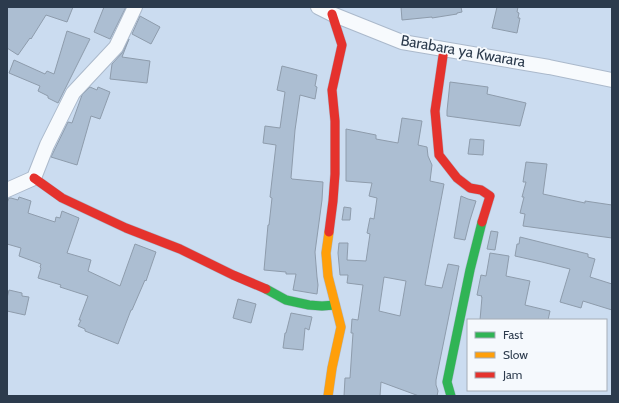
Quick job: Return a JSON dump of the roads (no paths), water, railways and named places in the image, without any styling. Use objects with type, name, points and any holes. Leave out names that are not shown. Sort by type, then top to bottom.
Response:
[{"type":"street","points":[[7,190],[34,178],[47,145],[73,93],[116,47],[135,7]]},
{"type":"street","name":"Barabara ya Kwarara","points":[[318,7],[402,42],[549,67],[612,80]]},
{"type":"street","points":[[328,396],[332,368],[341,327],[328,276],[326,253],[333,201],[334,174],[335,122],[332,90],[342,44],[332,14]]},
{"type":"street","points":[[444,49],[435,111],[439,155],[457,178],[470,188],[481,190],[490,196],[481,224],[470,270],[446,382],[451,396]]},
{"type":"street","points":[[34,178],[62,198],[126,228],[180,249],[228,273],[270,290],[277,296],[286,300],[309,305],[335,305]]}]
